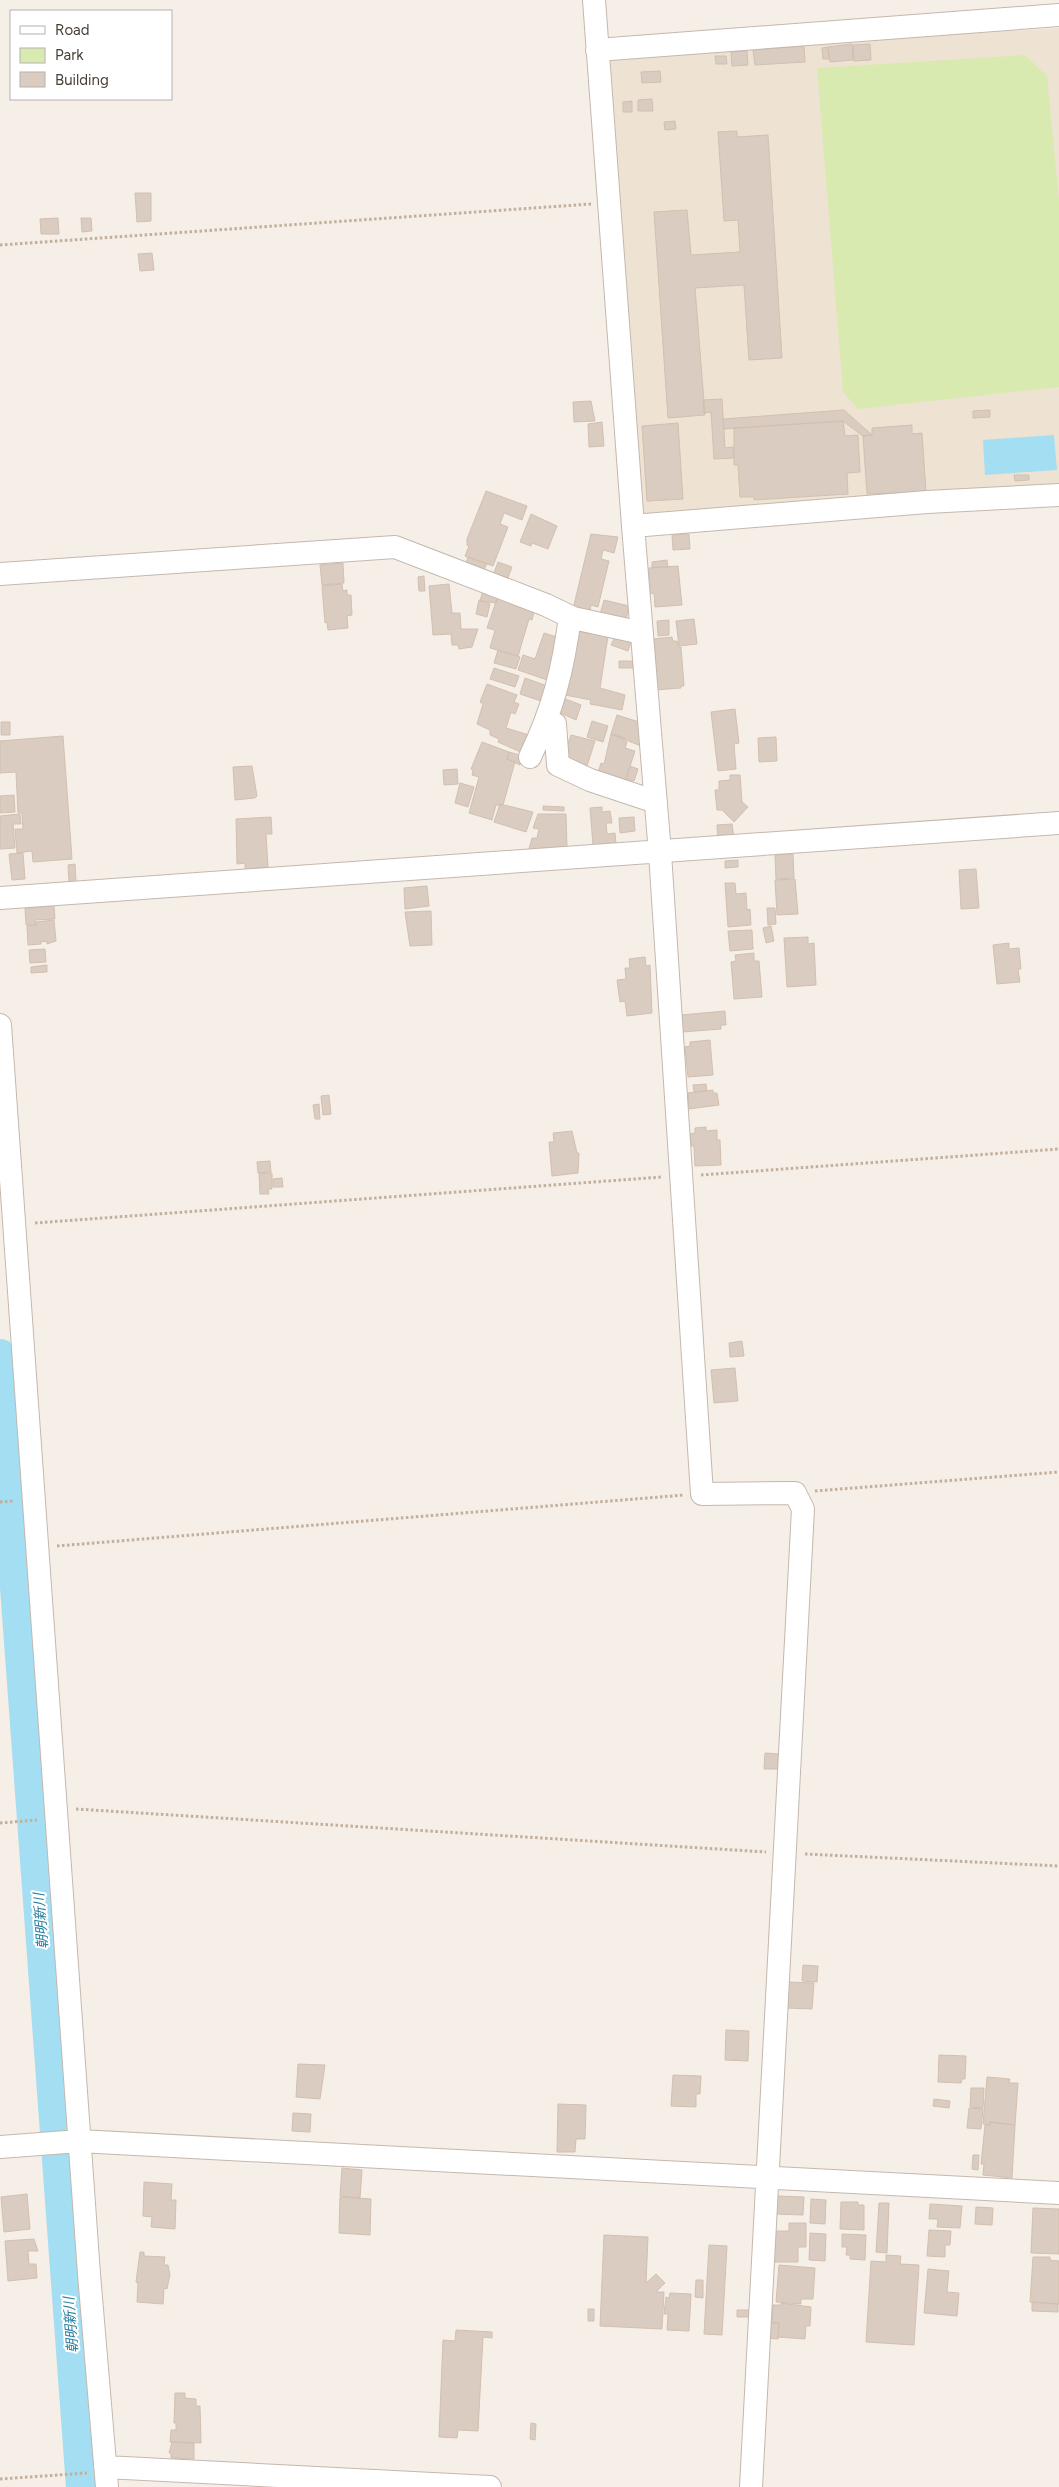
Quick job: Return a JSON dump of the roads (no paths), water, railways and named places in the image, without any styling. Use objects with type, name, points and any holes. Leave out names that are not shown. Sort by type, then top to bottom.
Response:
[{"type":"street","points":[[594,0],[633,526],[660,853],[702,1494],[795,1493],[803,1509],[751,2487]]},
{"type":"street","points":[[598,50],[1059,15]]},
{"type":"street","points":[[633,526],[926,502],[1059,495]]},
{"type":"street","points":[[0,574],[395,547],[546,605],[570,617],[642,633]]},
{"type":"street","points":[[530,757],[548,721],[561,670],[570,617]]},
{"type":"street","points":[[548,721],[555,724],[558,765],[590,780],[656,802]]},
{"type":"street","points":[[0,898],[660,853],[1059,823]]},
{"type":"street","points":[[0,1026],[36,1548],[64,2142],[106,2477],[490,2487]]},
{"type":"street","points":[[0,2147],[64,2142],[1059,2193]]},
{"type":"water","points":[[1054,435],[1057,470],[985,475],[983,440]]},
{"type":"waterway","name":"朝明新川","points":[[0,1356],[83,2487]]}]
